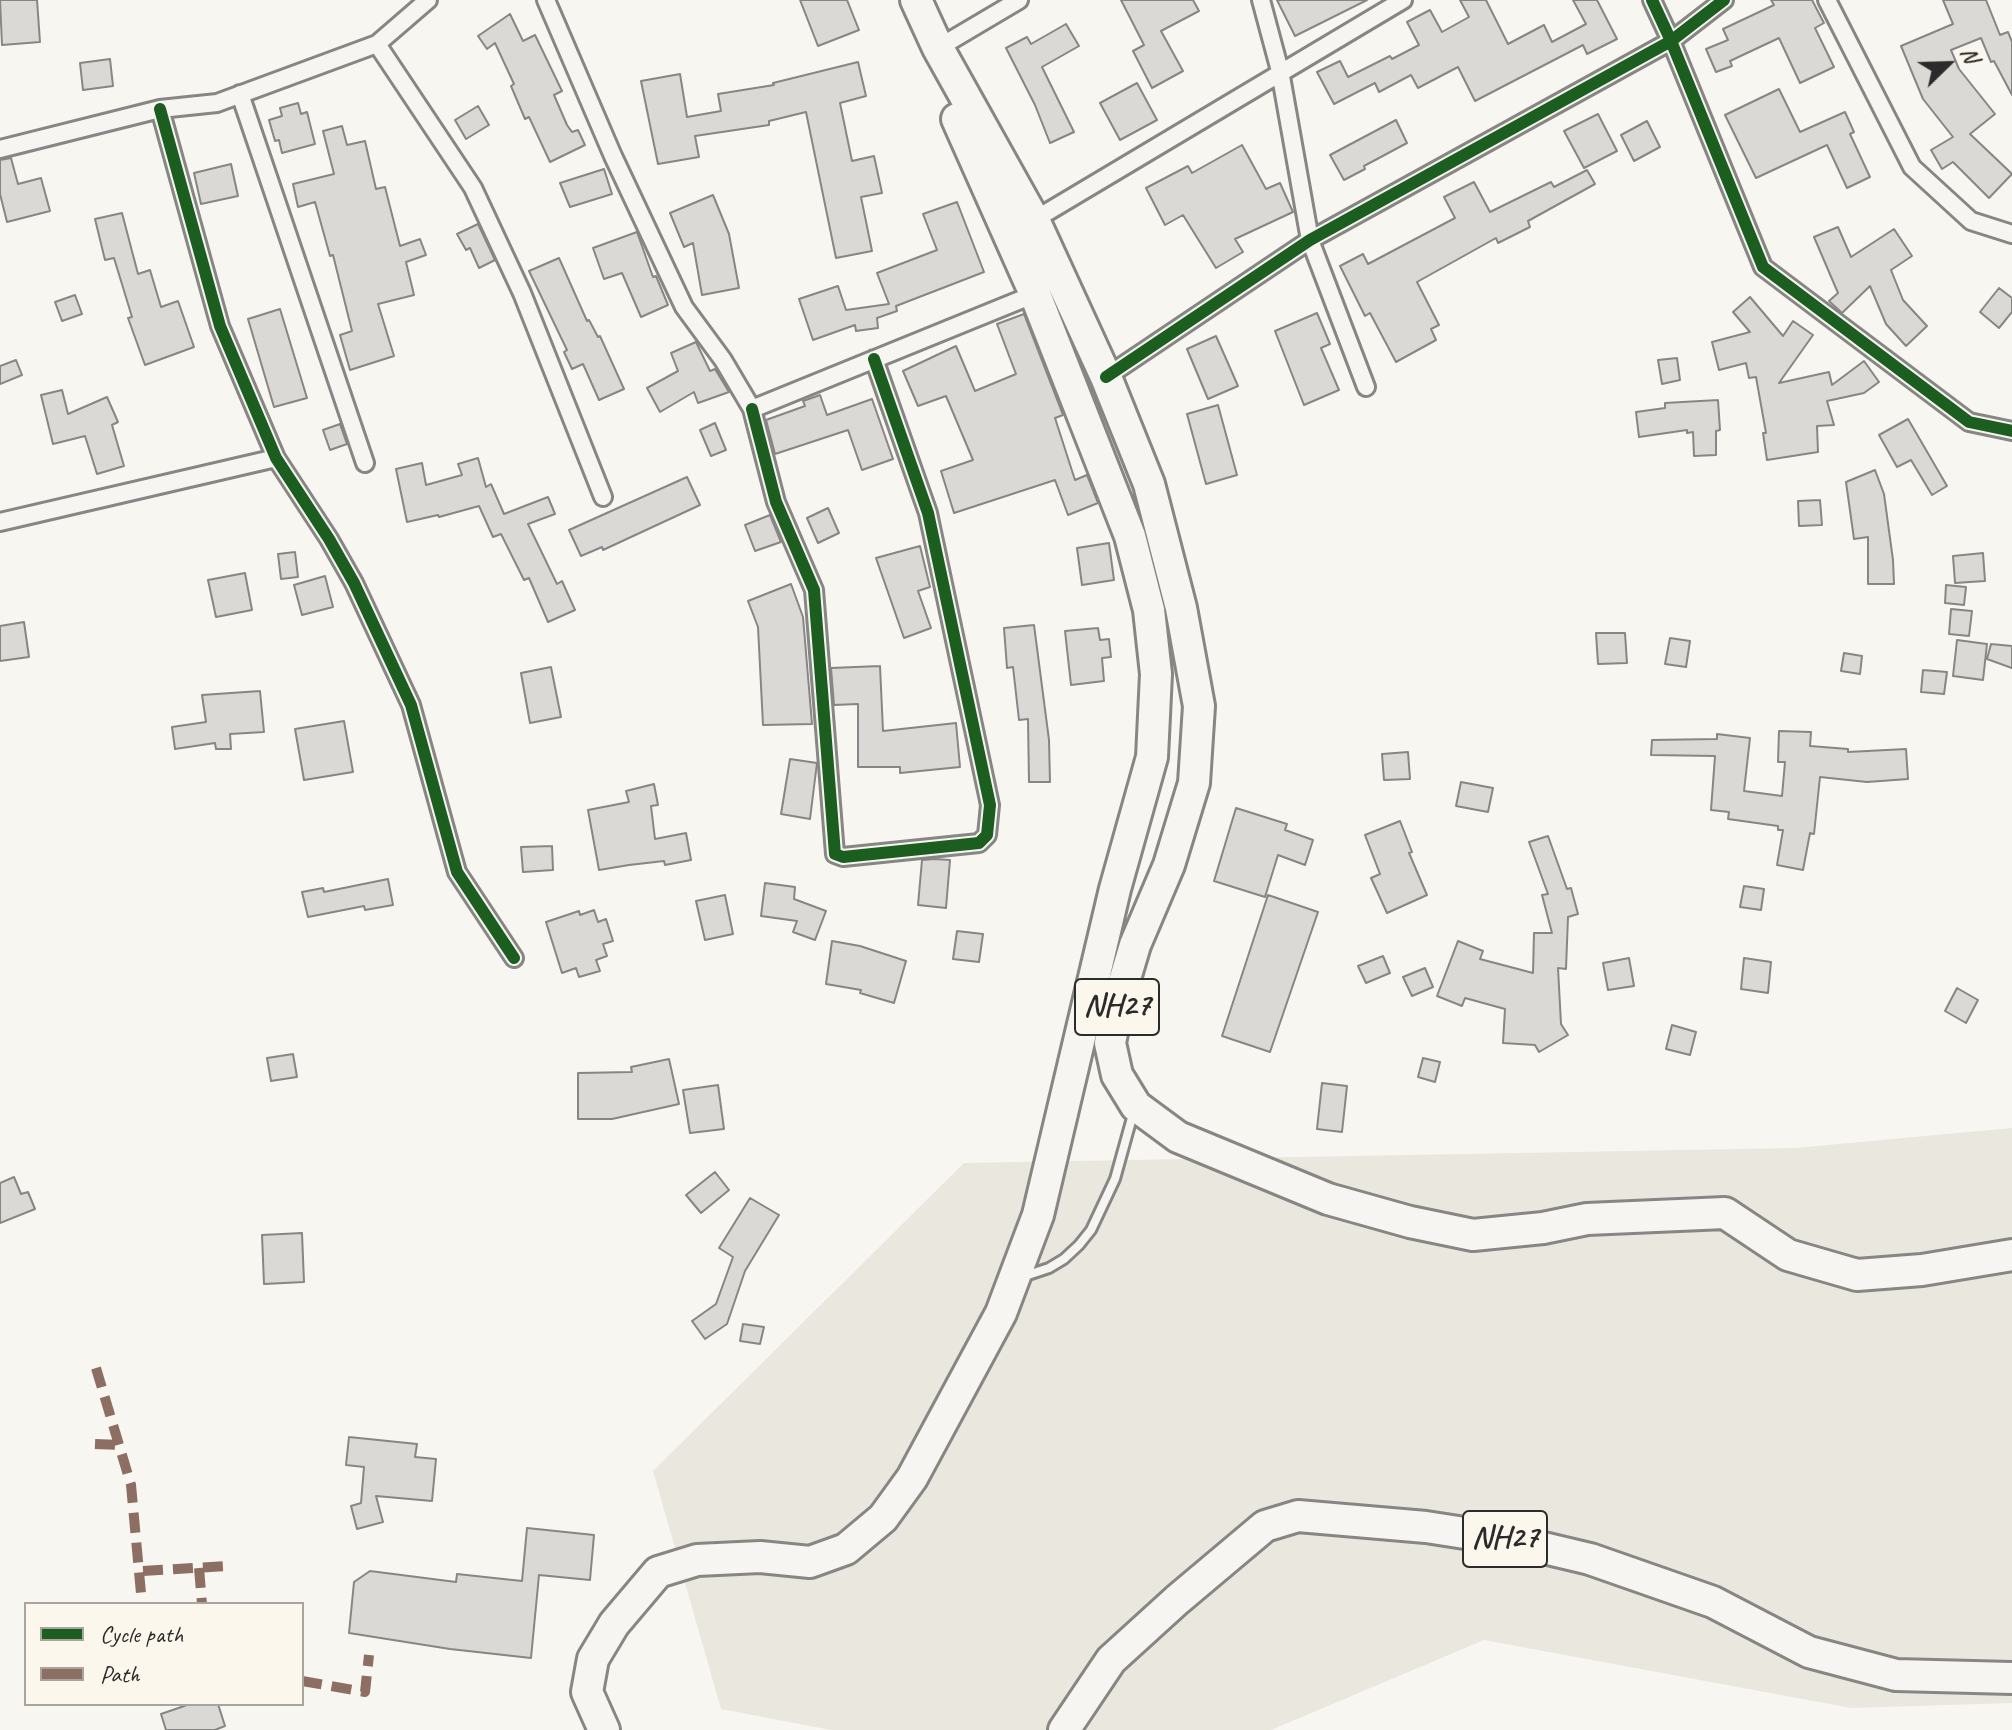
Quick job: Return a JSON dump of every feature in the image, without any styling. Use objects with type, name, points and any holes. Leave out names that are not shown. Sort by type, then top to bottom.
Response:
[{"type":"highway","name":"NH27","points":[[916,0],[938,48],[1034,220],[1106,377],[1149,484],[1181,608],[1199,706],[1194,783],[1169,865],[1135,945],[1110,1043],[1117,1075],[1136,1106],[1178,1137],[1328,1199],[1410,1222],[1473,1235],[1543,1228],[1587,1219],[1725,1213],[1788,1255],[1857,1275],[1922,1270],[2012,1255]]},
{"type":"highway","name":"NH27","points":[[604,1730],[587,1692],[593,1659],[636,1595],[658,1572],[697,1560],[760,1557],[810,1562],[846,1549],[883,1518],[912,1478],[1001,1313],[1038,1215],[1115,889],[1152,757],[1156,674],[1149,610],[1130,536],[1035,294],[956,117],[944,82],[938,48]]},
{"type":"highway","name":"NH27","points":[[1064,1730],[1111,1660],[1265,1526],[1298,1516],[1426,1527],[1510,1540],[1590,1559],[1713,1602],[1809,1652],[1823,1656],[1896,1675],[2012,1678]]},
{"type":"street","points":[[400,0],[408,17]]},
{"type":"street","points":[[0,149],[160,109],[217,103],[377,44],[428,0]]},
{"type":"street","points":[[546,0],[613,156],[684,307],[723,360],[752,409],[776,502],[814,590],[835,854],[843,857],[979,843],[987,835],[990,805],[928,513],[874,359]]},
{"type":"street","points":[[938,48],[1019,0]]},
{"type":"street","points":[[1261,0],[1280,71],[1310,240],[1366,387]]},
{"type":"street","points":[[1034,220],[1403,0]]},
{"type":"street","points":[[1652,0],[1763,267],[1969,422],[2012,431]]},
{"type":"street","points":[[1106,377],[1310,240],[1671,41],[1724,0]]},
{"type":"street","points":[[1827,0],[1912,167],[1971,221],[2012,234]]},
{"type":"street","points":[[377,44],[473,188],[522,293],[603,497]]},
{"type":"street","points":[[240,94],[365,463]]},
{"type":"street","points":[[160,109],[220,326],[276,458],[354,583],[411,705],[457,872],[514,958]]},
{"type":"street","points":[[752,409],[1035,294]]},
{"type":"street","points":[[0,522],[276,458]]},
{"type":"lane","points":[[1014,1279],[1049,1268],[1064,1259],[1091,1230],[1115,1179],[1136,1106]]},
{"type":"shaded area","points":[[2012,1128],[2012,1703],[1851,1708],[1484,1640],[1271,1730],[831,1730],[721,1709],[653,1471],[964,1163],[1795,1148]]},
{"type":"building","points":[[0,0],[37,0],[40,42],[2,45]]},
{"type":"building","points":[[800,0],[847,0],[859,30],[818,46]]},
{"type":"building","points":[[1121,0],[1193,0],[1199,11],[1161,31],[1183,71],[1152,88],[1133,51],[1144,45]]},
{"type":"building","points":[[1277,0],[1367,0],[1295,36]]},
{"type":"building","points":[[1460,0],[1486,0],[1508,44],[1544,25],[1552,42],[1586,24],[1573,0],[1597,0],[1617,39],[1587,54],[1583,45],[1475,101],[1458,67],[1418,88],[1411,75],[1379,92],[1375,83],[1334,104],[1317,72],[1340,61],[1348,77],[1390,56],[1392,59],[1419,45],[1407,22],[1430,10],[1442,32],[1469,17]]},
{"type":"building","points":[[1771,0],[1812,0],[1824,23],[1815,28],[1834,67],[1800,83],[1779,38],[1730,61],[1732,66],[1716,72],[1706,49],[1728,40],[1723,29],[1774,5]]},
{"type":"building","points":[[1943,0],[1986,0],[2000,35],[2008,32],[2012,42],[2012,95],[1994,61],[1991,62],[1981,38],[1951,50],[1959,69],[1995,114],[1970,134],[2012,174],[1989,198],[1953,162],[1942,169],[1931,150],[1953,137],[1923,99],[1901,46],[1953,24]]},
{"type":"building","points":[[510,14],[523,41],[535,35],[562,91],[554,95],[567,125],[572,132],[578,130],[585,145],[550,162],[529,117],[525,119],[511,86],[514,84],[495,43],[487,49],[478,36]]},
{"type":"building","points":[[1066,24],[1079,46],[1042,67],[1074,132],[1050,143],[1006,48],[1027,37],[1031,44]]},
{"type":"building","points":[[110,59],[113,86],[83,90],[80,63]]},
{"type":"building","points":[[858,62],[866,96],[840,103],[852,161],[874,156],[882,193],[861,197],[872,251],[836,258],[806,112],[769,121],[769,125],[695,136],[699,157],[658,164],[641,81],[680,74],[687,117],[721,111],[718,94],[774,85]]},
{"type":"building","points":[[1137,83],[1157,120],[1120,140],[1100,103]]},
{"type":"building","points":[[1779,89],[1800,132],[1845,112],[1854,132],[1850,134],[1870,177],[1847,188],[1827,145],[1756,178],[1725,115]]},
{"type":"building","points":[[298,103],[301,114],[307,112],[315,144],[282,153],[269,120],[282,116],[280,108]]},
{"type":"building","points":[[478,106],[489,125],[466,139],[455,120]]},
{"type":"building","points":[[1598,114],[1617,151],[1584,168],[1564,131]]},
{"type":"building","points":[[1396,120],[1407,143],[1344,180],[1330,155]]},
{"type":"building","points":[[1647,121],[1660,147],[1634,161],[1621,135]]},
{"type":"building","points":[[342,126],[347,145],[365,141],[376,189],[385,187],[400,246],[420,239],[426,255],[406,262],[414,295],[378,304],[394,356],[350,370],[340,335],[352,331],[333,255],[330,256],[315,202],[298,207],[293,184],[334,174],[323,131]]},
{"type":"building","points":[[1242,145],[1266,189],[1280,183],[1293,212],[1235,239],[1243,252],[1216,268],[1183,215],[1165,225],[1146,188],[1188,166],[1192,173]]},
{"type":"building","points":[[11,158],[18,184],[41,178],[50,211],[7,222],[0,194],[0,160]]},
{"type":"building","points":[[231,164],[238,196],[201,204],[194,173]]},
{"type":"building","points":[[604,169],[612,194],[570,207],[560,183]]},
{"type":"building","points":[[1587,170],[1595,184],[1528,221],[1530,227],[1498,243],[1496,238],[1417,282],[1439,325],[1431,329],[1436,340],[1396,362],[1370,313],[1365,316],[1340,266],[1363,254],[1368,264],[1455,218],[1444,197],[1474,182],[1490,212],[1551,182],[1554,187]]},
{"type":"building","points":[[713,195],[729,234],[739,288],[702,295],[693,243],[684,247],[670,213]]},
{"type":"building","points":[[957,202],[984,272],[896,306],[897,311],[877,318],[878,328],[856,331],[855,325],[813,340],[799,299],[838,286],[846,310],[889,304],[877,273],[937,250],[923,214]]},
{"type":"building","points":[[122,213],[138,274],[150,270],[161,307],[178,301],[194,347],[145,365],[128,318],[132,317],[114,258],[105,260],[95,219]]},
{"type":"building","points":[[478,224],[495,260],[479,268],[470,248],[466,250],[457,234]]},
{"type":"building","points":[[1838,227],[1851,257],[1894,229],[1912,256],[1891,270],[1903,300],[1927,326],[1906,346],[1886,324],[1870,286],[1842,313],[1829,301],[1838,293],[1814,237]]},
{"type":"building","points":[[637,232],[653,277],[656,276],[668,305],[641,317],[622,273],[604,279],[593,248]]},
{"type":"building","points":[[559,258],[587,321],[600,336],[624,389],[599,400],[583,364],[572,369],[564,352],[567,350],[529,271]]},
{"type":"building","points":[[1999,288],[2012,298],[2012,312],[1999,328],[1980,312]]},
{"type":"building","points":[[75,295],[82,314],[62,321],[55,302]]},
{"type":"building","points":[[1750,297],[1783,336],[1793,321],[1813,335],[1779,383],[1829,372],[1832,385],[1864,361],[1879,382],[1864,393],[1827,401],[1834,425],[1817,426],[1818,452],[1767,460],[1763,433],[1766,433],[1756,377],[1749,378],[1746,363],[1719,370],[1712,342],[1750,332],[1733,312]]},
{"type":"building","points":[[280,309],[307,398],[274,407],[248,319]]},
{"type":"building","points":[[1317,313],[1330,344],[1321,348],[1339,390],[1304,405],[1275,331]]},
{"type":"building","points":[[1024,314],[1063,415],[1055,418],[1075,480],[1087,475],[1098,503],[1068,515],[1055,480],[954,513],[941,471],[973,460],[946,396],[918,406],[903,371],[956,346],[975,391],[1016,374],[997,324]]},
{"type":"building","points":[[1216,336],[1238,386],[1208,399],[1187,349]]},
{"type":"building","points":[[696,342],[710,371],[715,369],[729,392],[698,403],[694,392],[660,412],[647,388],[678,371],[671,353]]},
{"type":"building","points":[[1677,358],[1680,380],[1662,384],[1658,360]]},
{"type":"building","points":[[16,360],[22,375],[0,384],[0,366]]},
{"type":"building","points":[[62,390],[68,414],[107,397],[118,422],[112,425],[124,466],[97,474],[85,436],[53,444],[41,395]]},
{"type":"building","points":[[820,395],[827,415],[872,399],[893,459],[862,470],[848,430],[775,454],[766,420],[805,406],[803,401]]},
{"type":"building","points":[[1718,400],[1720,430],[1716,431],[1716,455],[1694,456],[1693,432],[1687,433],[1687,430],[1639,437],[1636,412],[1665,408],[1665,403]]},
{"type":"building","points":[[1218,405],[1237,475],[1206,484],[1187,414]]},
{"type":"building","points":[[1908,419],[1947,486],[1932,495],[1911,460],[1897,467],[1879,435]]},
{"type":"building","points":[[715,423],[726,450],[711,456],[700,430]]},
{"type":"building","points":[[340,424],[347,444],[330,450],[323,430]]},
{"type":"building","points":[[478,458],[486,487],[491,484],[504,514],[548,497],[555,514],[528,524],[557,584],[562,581],[575,610],[548,622],[529,578],[524,580],[501,534],[493,537],[479,506],[407,522],[396,469],[422,463],[426,485],[462,475],[458,464]]},
{"type":"building","points":[[1875,470],[1884,494],[1894,584],[1868,584],[1868,537],[1854,539],[1846,482]]},
{"type":"building","points":[[687,477],[700,505],[603,550],[602,547],[581,556],[569,530]]},
{"type":"building","points":[[1820,500],[1822,525],[1799,526],[1798,501]]},
{"type":"building","points":[[828,508],[839,533],[818,543],[807,518]]},
{"type":"building","points":[[770,515],[781,542],[755,551],[745,525]]},
{"type":"building","points":[[1109,543],[1114,580],[1082,585],[1077,548]]},
{"type":"building","points":[[920,546],[930,587],[918,591],[931,628],[904,638],[876,558]]},
{"type":"building","points":[[295,552],[298,577],[281,579],[278,554]]},
{"type":"building","points":[[1983,553],[1985,581],[1955,583],[1953,556]]},
{"type":"building","points":[[245,573],[252,610],[216,617],[208,580]]},
{"type":"building","points":[[325,576],[333,607],[302,615],[294,585]]},
{"type":"building","points":[[791,584],[803,617],[812,724],[763,725],[758,627],[748,601]]},
{"type":"building","points":[[1946,585],[1966,587],[1964,605],[1945,603]]},
{"type":"building","points":[[1951,609],[1972,611],[1969,636],[1949,634]]},
{"type":"building","points":[[24,622],[29,657],[0,661],[0,626]]},
{"type":"building","points":[[1034,625],[1049,740],[1050,782],[1029,782],[1028,719],[1019,720],[1013,667],[1007,668],[1004,628]]},
{"type":"building","points":[[1098,628],[1100,640],[1109,639],[1111,657],[1102,658],[1104,681],[1071,685],[1065,631]]},
{"type":"building","points":[[1596,633],[1625,633],[1627,663],[1598,664]]},
{"type":"building","points":[[1670,638],[1690,641],[1686,667],[1665,664]]},
{"type":"building","points":[[1957,640],[1987,644],[1983,680],[1953,676]]},
{"type":"building","points":[[1991,644],[2012,646],[2012,668],[1987,659]]},
{"type":"building","points":[[1844,653],[1862,656],[1860,674],[1841,671]]},
{"type":"building","points":[[880,666],[883,731],[956,723],[960,767],[900,773],[900,767],[858,767],[858,704],[834,705],[831,668]]},
{"type":"building","points":[[551,667],[561,717],[530,723],[521,673]]},
{"type":"building","points":[[1923,670],[1947,672],[1944,694],[1921,692]]},
{"type":"building","points":[[260,691],[264,732],[230,734],[231,749],[216,749],[215,743],[175,749],[172,727],[206,722],[202,695]]},
{"type":"building","points":[[344,721],[353,772],[304,780],[295,729]]},
{"type":"building","points":[[1779,731],[1811,732],[1810,746],[1848,749],[1848,752],[1906,749],[1908,779],[1867,782],[1820,777],[1814,834],[1810,833],[1803,870],[1777,865],[1783,830],[1778,830],[1778,826],[1728,819],[1729,812],[1711,810],[1715,756],[1651,755],[1652,740],[1717,739],[1717,734],[1750,738],[1744,791],[1782,796],[1785,762],[1778,762]]},
{"type":"building","points":[[1408,752],[1410,779],[1384,780],[1382,754]]},
{"type":"building","points":[[790,759],[817,763],[810,819],[781,814]]},
{"type":"building","points":[[1461,782],[1493,788],[1488,812],[1456,806]]},
{"type":"building","points":[[654,784],[658,805],[651,806],[655,839],[686,833],[691,860],[599,870],[588,810],[629,802],[626,791]]},
{"type":"building","points":[[1236,808],[1287,824],[1285,830],[1313,840],[1305,865],[1278,855],[1265,897],[1214,881]]},
{"type":"building","points":[[1400,821],[1412,852],[1409,853],[1427,895],[1387,913],[1371,878],[1380,874],[1365,835]]},
{"type":"building","points":[[1548,836],[1567,889],[1571,888],[1578,914],[1568,917],[1566,969],[1558,968],[1561,1024],[1568,1035],[1539,1052],[1535,1045],[1503,1043],[1505,1009],[1465,998],[1462,1006],[1437,996],[1458,941],[1483,951],[1480,959],[1533,973],[1534,933],[1552,933],[1542,895],[1548,894],[1529,842]]},
{"type":"building","points":[[552,846],[553,870],[523,872],[521,847]]},
{"type":"building","points":[[922,860],[950,860],[946,908],[918,905]]},
{"type":"building","points":[[388,879],[393,905],[365,910],[364,906],[308,917],[302,892],[323,888],[324,892]]},
{"type":"building","points":[[765,883],[795,887],[794,899],[826,911],[815,940],[793,932],[797,921],[761,916]]},
{"type":"building","points":[[1744,886],[1764,889],[1761,910],[1740,907]]},
{"type":"building","points":[[725,895],[733,934],[705,940],[696,901]]},
{"type":"building","points":[[1268,895],[1318,912],[1270,1052],[1222,1036]]},
{"type":"building","points":[[594,910],[598,922],[606,919],[613,941],[603,944],[607,956],[596,960],[600,971],[579,977],[576,968],[562,973],[546,922],[579,911],[580,915]]},
{"type":"building","points":[[957,931],[983,934],[979,962],[953,959]]},
{"type":"building","points":[[832,941],[860,946],[906,961],[894,1003],[860,993],[861,990],[826,984]]},
{"type":"building","points":[[1383,956],[1390,973],[1366,983],[1358,966]]},
{"type":"building","points":[[1629,958],[1634,986],[1608,990],[1603,963]]},
{"type":"building","points":[[1744,958],[1771,962],[1768,993],[1741,989]]},
{"type":"building","points":[[1425,968],[1433,987],[1412,996],[1403,977]]},
{"type":"building","points":[[1957,988],[1978,1000],[1966,1023],[1945,1011]]},
{"type":"building","points":[[1672,1025],[1696,1032],[1690,1055],[1666,1049]]},
{"type":"building","points":[[293,1054],[297,1077],[271,1081],[267,1058]]},
{"type":"building","points":[[1423,1058],[1440,1062],[1435,1082],[1418,1077]]},
{"type":"building","points":[[669,1059],[679,1104],[612,1119],[578,1119],[578,1073],[632,1072],[631,1067]]},
{"type":"building","points":[[1322,1083],[1347,1086],[1342,1132],[1317,1129]]},
{"type":"building","points":[[718,1085],[724,1129],[690,1133],[683,1090]]},
{"type":"building","points":[[715,1172],[729,1190],[701,1213],[686,1195]]},
{"type":"building","points":[[14,1177],[21,1194],[28,1192],[35,1209],[0,1223],[0,1183]]},
{"type":"building","points":[[750,1198],[779,1215],[745,1271],[727,1324],[705,1339],[692,1321],[716,1304],[733,1257],[719,1248]]},
{"type":"building","points":[[302,1233],[304,1282],[264,1284],[262,1235]]},
{"type":"building","points":[[743,1324],[764,1327],[760,1344],[740,1341]]},
{"type":"building","points":[[349,1437],[417,1444],[415,1457],[436,1459],[432,1501],[376,1496],[383,1522],[357,1529],[351,1506],[361,1503],[364,1467],[346,1465]]},
{"type":"building","points":[[527,1528],[594,1535],[590,1580],[539,1575],[531,1658],[349,1633],[354,1582],[370,1571],[456,1582],[457,1574],[522,1581]]},
{"type":"building","points":[[184,1706],[219,1706],[225,1726],[215,1730],[166,1730],[161,1714]]},
{"type":"marked path","points":[[96,1368],[131,1485],[142,1602]]},
{"type":"marked path","points":[[95,1444],[119,1445]]},
{"type":"marked path","points":[[143,1571],[226,1566]]},
{"type":"marked path","points":[[199,1568],[202,1602]]},
{"type":"marked path","points":[[304,1681],[365,1692],[369,1655]]},
{"type":"cycle path","points":[[1652,0],[1763,267],[1969,422],[2012,431]]},
{"type":"cycle path","points":[[1106,377],[1310,240],[1671,41],[1724,0]]},
{"type":"cycle path","points":[[160,109],[220,326],[276,458],[354,583],[411,705],[457,872],[514,958]]},
{"type":"cycle path","points":[[752,409],[776,502],[814,590],[835,854],[843,857],[979,843],[987,835],[990,805],[928,513],[874,359]]}]
